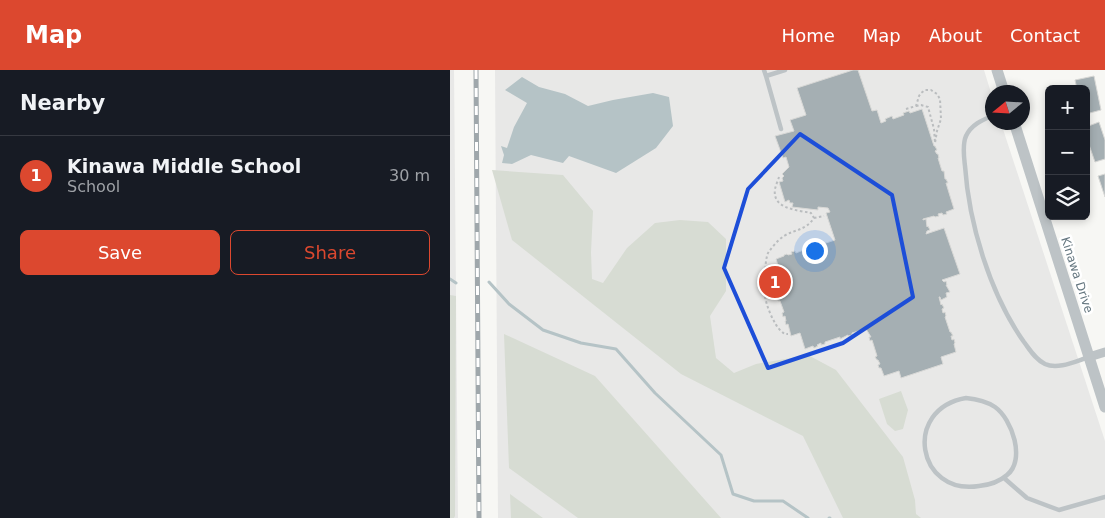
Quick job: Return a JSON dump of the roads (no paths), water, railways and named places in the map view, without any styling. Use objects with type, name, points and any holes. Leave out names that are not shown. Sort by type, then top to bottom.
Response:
[{"type":"street","points":[[996,70],[1001,85]]},
{"type":"street","name":"Kinawa Drive","points":[[1017,130],[1105,407]]},
{"type":"street","points":[[1089,357],[1105,352]]},
{"type":"lane","points":[[764,70],[781,128]]},
{"type":"lane","points":[[766,76],[785,70]]},
{"type":"lane","points":[[985,119],[969,130],[965,138],[966,184],[972,214],[990,274],[1005,310],[1035,358],[1052,366],[1063,365],[1089,357]]},
{"type":"lane","points":[[966,398],[982,400],[997,408],[1008,421],[1016,453],[1015,463],[1011,472],[1004,478],[988,485],[964,487],[948,482],[936,472],[927,458],[925,442],[928,426],[937,412],[950,402],[966,398]]},
{"type":"lane","points":[[1004,478],[1026,498],[1059,510],[1105,496]]},
{"type":"waterway","points":[[450,279],[456,283]]},
{"type":"waterway","points":[[489,282],[509,304],[543,330],[581,343],[616,349],[655,393],[721,455],[733,494],[754,501],[783,501],[808,518]]},
{"type":"railway","points":[[476,70],[479,518]]},
{"type":"place","name":"Kinawa Middle School","points":[[775,282]]}]
